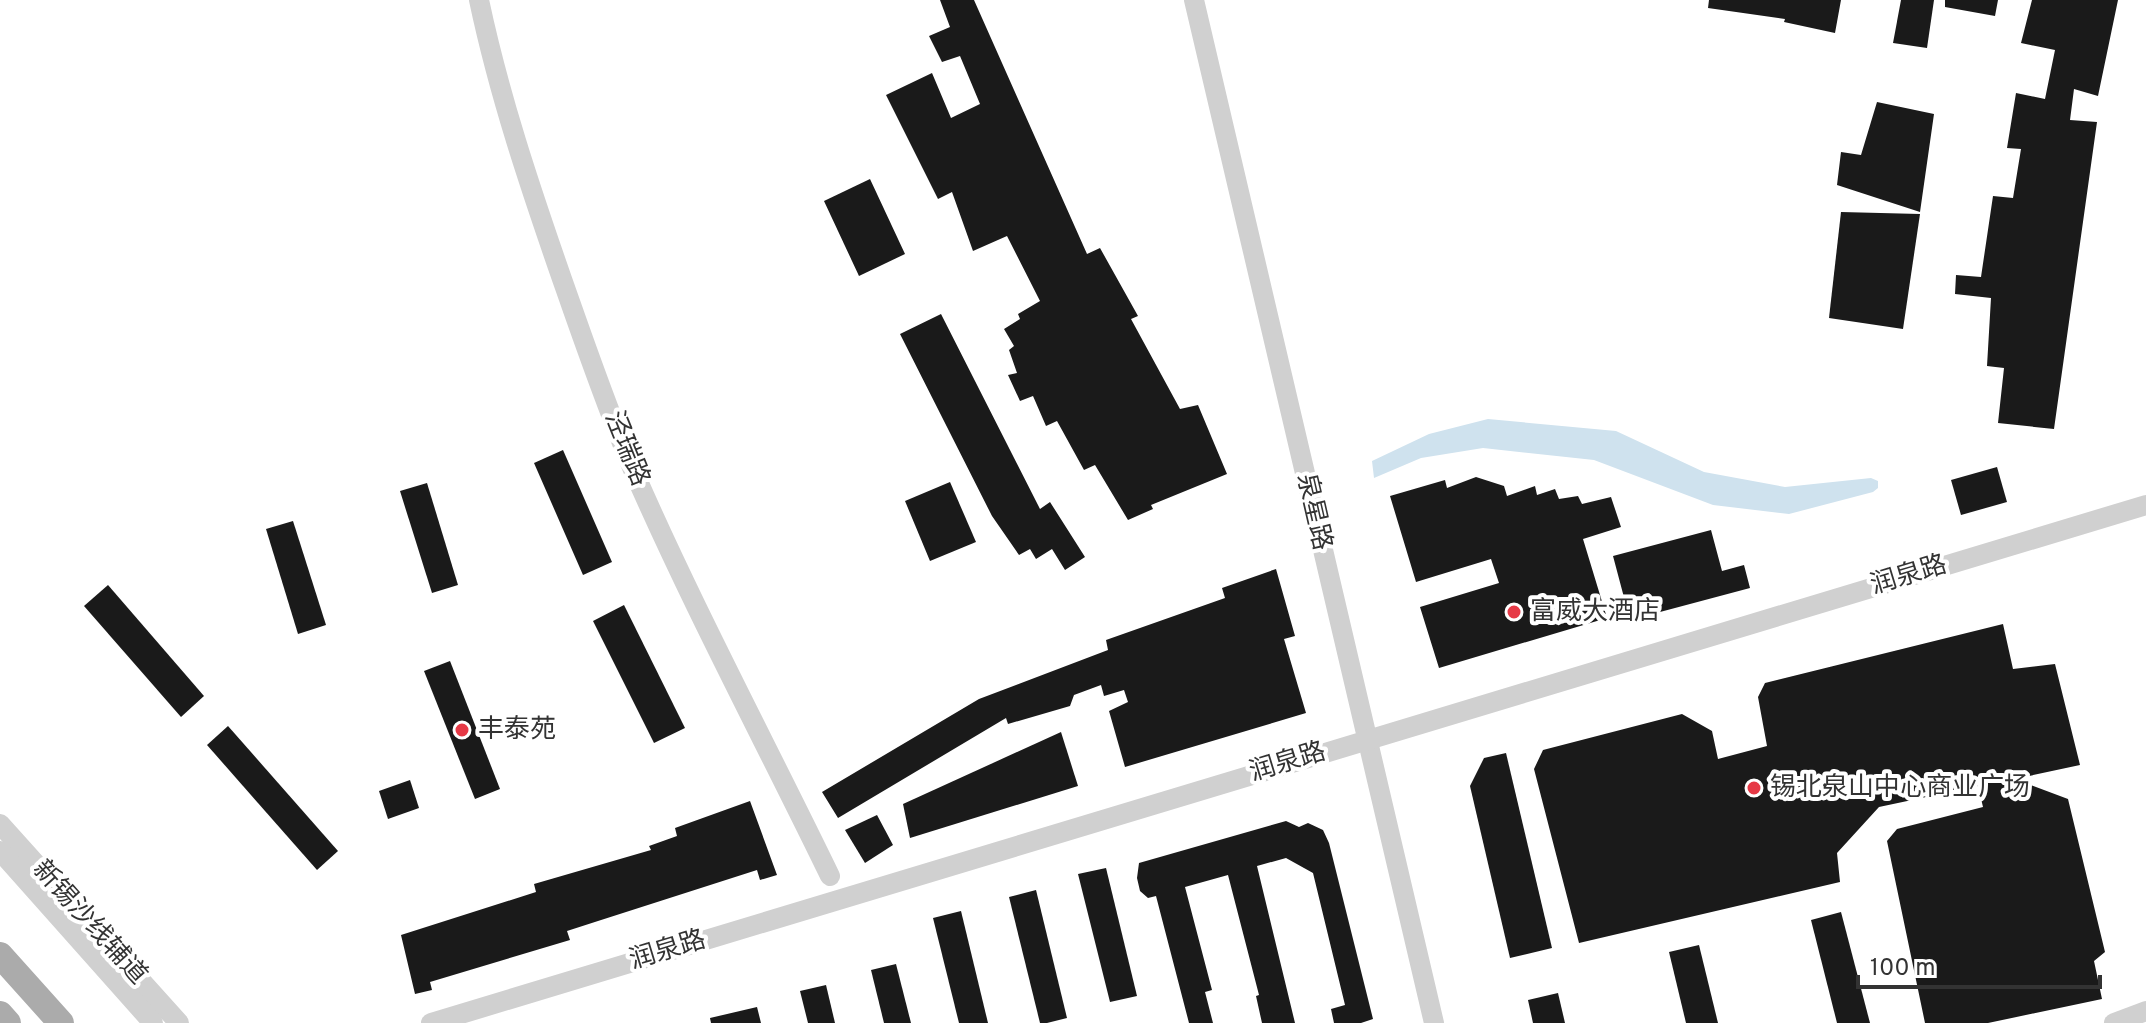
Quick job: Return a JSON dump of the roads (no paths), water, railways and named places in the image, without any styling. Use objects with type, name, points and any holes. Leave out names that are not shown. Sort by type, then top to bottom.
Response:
[{"type":"main road","points":[[0,955],[61,1023]]},
{"type":"main road","points":[[0,1014],[8,1023]]},
{"type":"street","name":"泾瑞路","points":[[479,0],[530,187],[592,366],[633,470],[830,876]]},
{"type":"street","name":"泉星路","points":[[1194,0],[1434,1023]]},
{"type":"street","name":"润泉路","points":[[431,1023],[2146,505]]},
{"type":"street","name":"新锡沙线辅道","points":[[0,824],[179,1023]]},
{"type":"street","name":"新锡沙线辅道","points":[[0,851],[153,1023]]},
{"type":"street","points":[[2114,1023],[2146,1011]]},
{"type":"water","points":[[1488,419],[1616,431],[1704,472],[1785,487],[1871,478],[1878,481],[1878,488],[1873,492],[1789,514],[1713,505],[1594,460],[1483,448],[1421,458],[1374,478],[1372,461],[1429,434]]},
{"type":"place","name":"富威大酒店","points":[[1514,612]]},
{"type":"place","name":"丰泰苑","points":[[462,730]]},
{"type":"place","name":"锡北·泉山中心商业广场","points":[[1754,788]]}]
